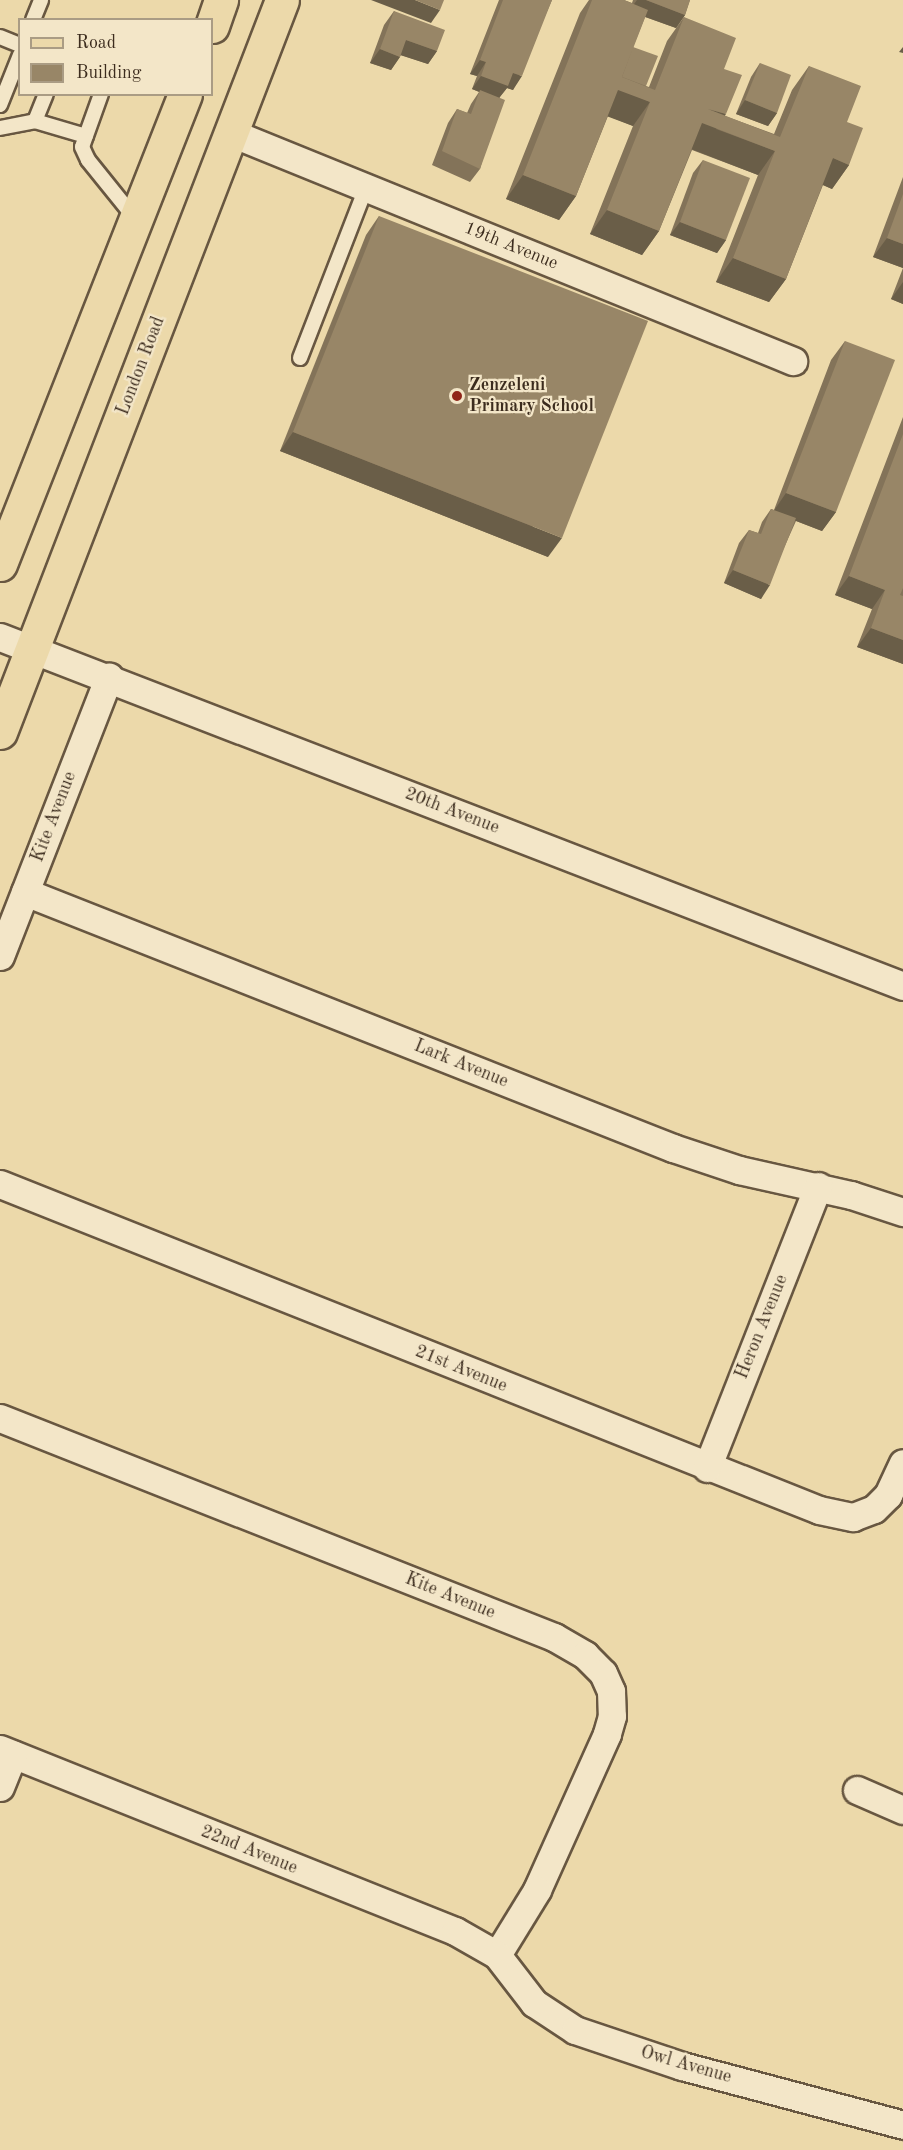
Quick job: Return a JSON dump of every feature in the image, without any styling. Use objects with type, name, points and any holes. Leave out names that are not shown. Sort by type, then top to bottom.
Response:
[{"type":"main road","points":[[213,23],[221,0]]},
{"type":"main road","name":"London Road","points":[[0,732],[229,132],[282,0]]},
{"type":"main road","points":[[0,564],[184,96]]},
{"type":"street","name":"19th Avenue","points":[[229,132],[793,361]]},
{"type":"street","name":"20th Avenue","points":[[0,637],[903,986]]},
{"type":"street","name":"Kite Avenue","points":[[0,956],[108,677]]},
{"type":"street","name":"Lark Avenue","points":[[25,892],[674,1148],[739,1170],[818,1186],[903,1212]]},
{"type":"street","name":"21st Avenue","points":[[0,1184],[819,1510],[853,1517],[881,1503],[903,1463]]},
{"type":"street","name":"Heron Avenue","points":[[707,1467],[818,1186]]},
{"type":"street","name":"Kite Avenue","points":[[0,1418],[554,1637],[585,1655],[603,1673],[611,1691],[612,1716],[607,1734],[537,1890],[497,1955]]},
{"type":"street","name":"22nd Avenue","points":[[6,1752],[455,1931],[497,1955]]},
{"type":"street","points":[[0,1787],[6,1752]]},
{"type":"street","points":[[857,1790],[903,1810]]},
{"type":"street","name":"Owl Avenue","points":[[497,1955],[534,2003],[575,2030],[682,2066],[903,2125]]},
{"type":"lane","points":[[34,18],[41,0]]},
{"type":"lane","points":[[0,37],[18,44]]},
{"type":"lane","points":[[0,105],[18,61]]},
{"type":"lane","points":[[35,121],[45,96]]},
{"type":"lane","points":[[100,96],[82,147],[88,160],[136,219]]},
{"type":"lane","points":[[0,128],[35,121],[86,136]]},
{"type":"lane","points":[[300,358],[366,188]]},
{"type":"building","points":[[415,0],[444,0],[440,10]]},
{"type":"building","points":[[503,0],[552,0],[522,76],[513,73],[508,86],[481,76],[486,62],[480,60]]},
{"type":"building","points":[[592,0],[624,0],[648,10],[622,77],[655,90],[684,17],[736,38],[724,69],[742,75],[726,114],[708,109],[780,137],[809,66],[861,86],[847,122],[863,128],[849,165],[833,158],[786,279],[733,258],[775,151],[702,123],[659,231],[607,210],[650,102],[618,90],[576,196],[523,175]]},
{"type":"building","points":[[646,0],[690,0],[685,15]]},
{"type":"building","points":[[394,11],[445,30],[437,51],[406,40],[400,57],[380,49]]},
{"type":"building","points":[[633,47],[658,56],[646,86],[622,77]]},
{"type":"building","points":[[760,63],[791,75],[777,113],[745,100]]},
{"type":"building","points":[[480,90],[505,100],[480,169],[442,151],[457,109],[471,114]]},
{"type":"building","points":[[703,160],[750,178],[726,240],[680,222]]},
{"type":"building","points":[[903,194],[903,244],[887,238]]},
{"type":"building","name":"Zenzeleni Primary School","points":[[379,216],[648,321],[562,538],[293,432]]},
{"type":"building","points":[[845,341],[895,360],[836,512],[786,493]]},
{"type":"building","points":[[903,434],[903,588],[900,595],[903,596],[903,640],[871,628],[885,590],[849,576]]},
{"type":"building","points":[[771,509],[796,518],[770,585],[733,570],[749,530],[761,534]]},
{"type":"place","name":"Zenzeleni Primary School","points":[[457,396]]}]
